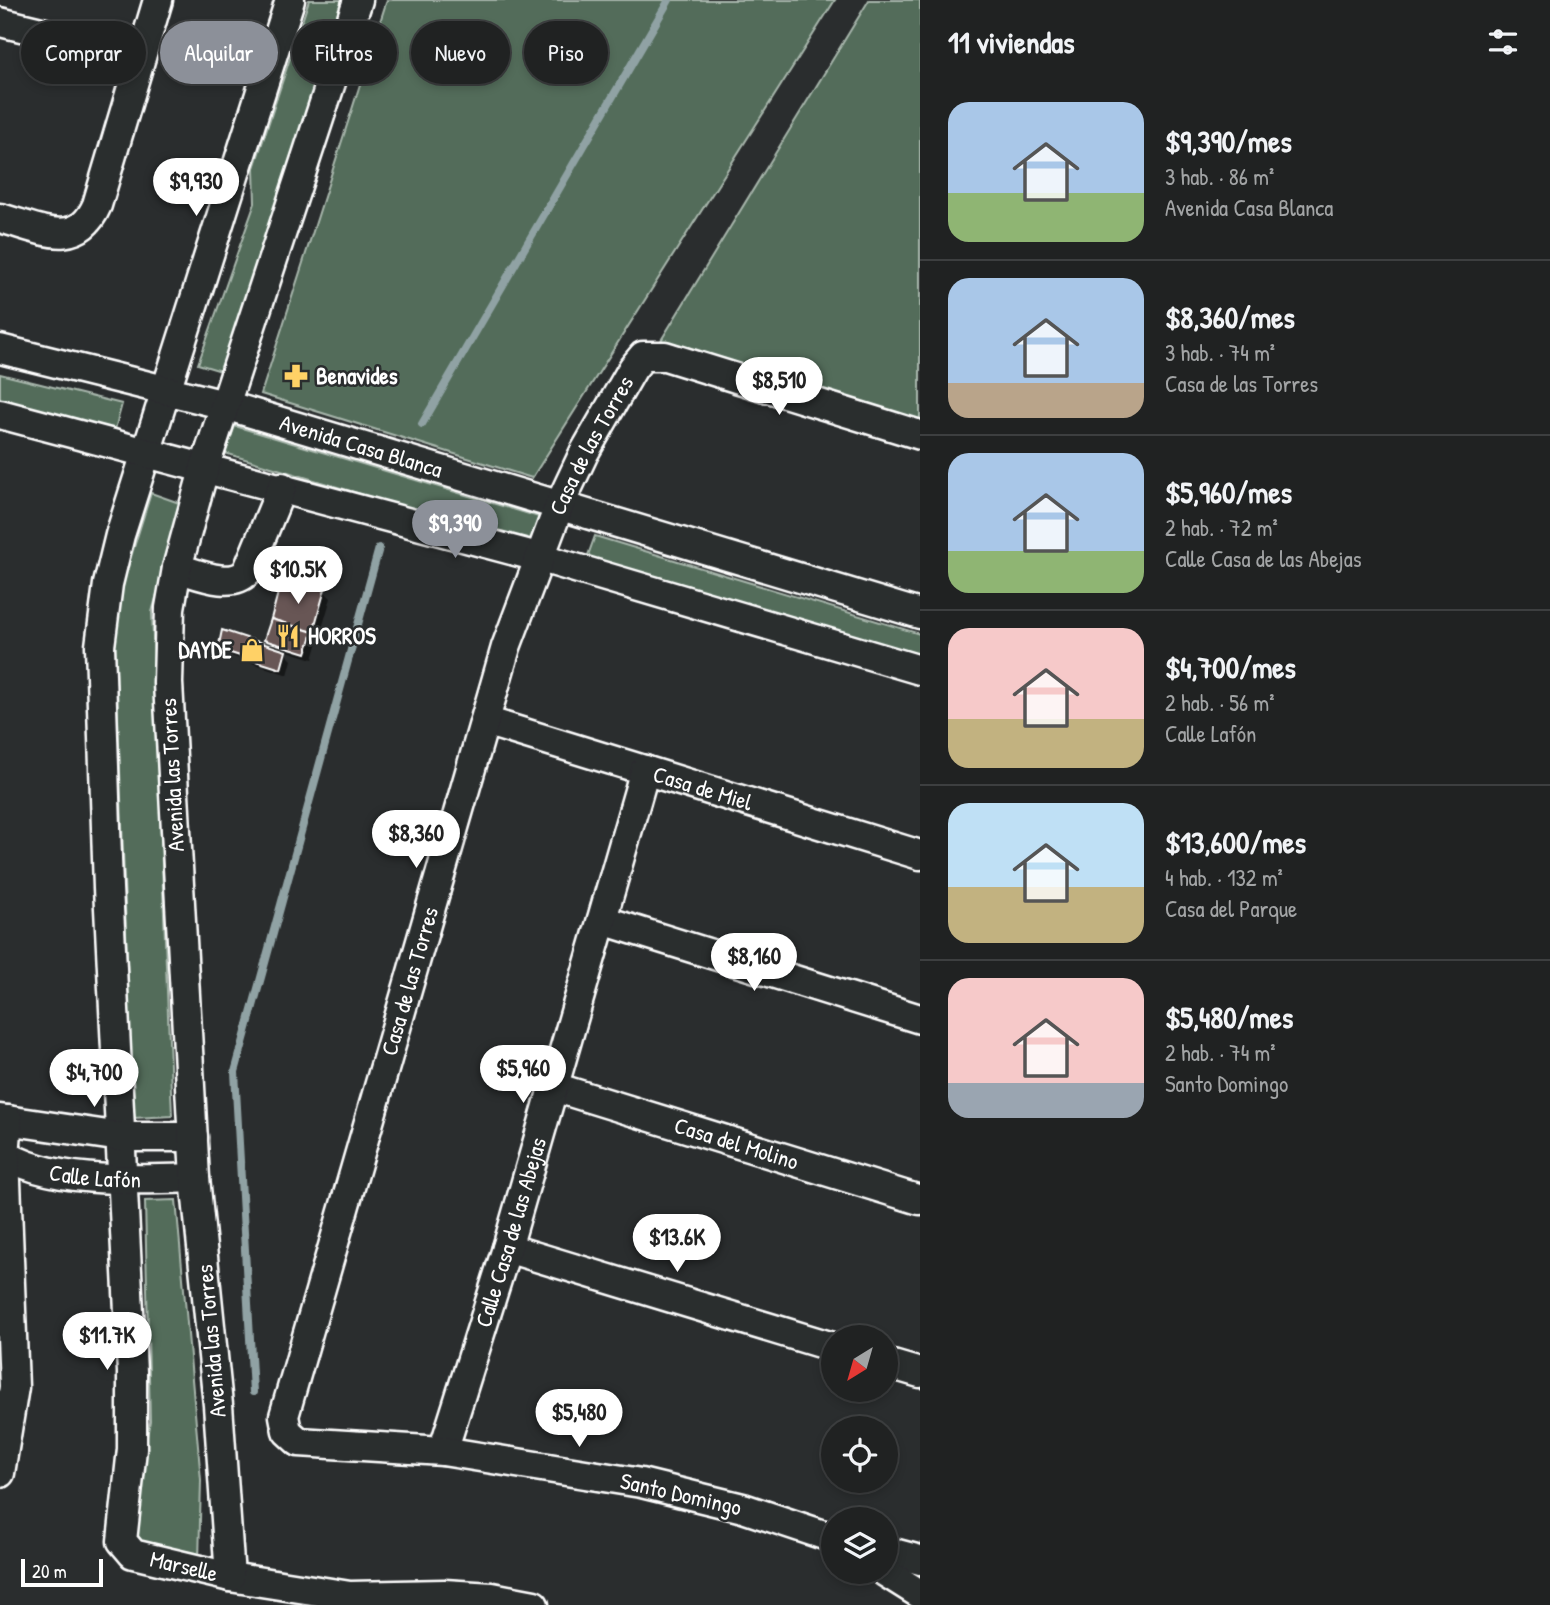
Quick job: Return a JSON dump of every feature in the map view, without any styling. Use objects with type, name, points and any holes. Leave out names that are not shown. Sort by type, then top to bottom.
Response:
[{"type":"street","points":[[146,40],[158,0]]},
{"type":"street","points":[[121,1180],[100,646],[108,584],[146,452],[168,390],[290,0]]},
{"type":"street","name":"Avenida las Torres","points":[[230,1577],[218,1405],[195,1178],[168,683],[170,608],[177,568],[205,466],[358,0]]},
{"type":"street","points":[[0,22],[21,27]]},
{"type":"street","points":[[0,218],[61,233],[73,233],[85,227],[97,205],[133,84]]},
{"type":"street","name":"Avenida Casa Blanca","points":[[0,349],[225,405],[560,503],[920,614]]},
{"type":"street","name":"Casa de las Torres","points":[[284,1423],[506,647],[560,503],[590,442],[633,368],[643,356],[665,356],[920,435]]},
{"type":"street","points":[[0,414],[205,466],[538,557],[920,670]]},
{"type":"street","points":[[177,568],[228,581],[240,580],[247,572],[282,487]]},
{"type":"street","name":"Casa de Miel","points":[[485,721],[920,855]]},
{"type":"street","name":"Calle Casa de las Abejas","points":[[443,1451],[508,1248],[645,770]]},
{"type":"street","points":[[602,920],[920,1018]]},
{"type":"street","name":"Casa del Molino","points":[[554,1087],[920,1200]]},
{"type":"street","points":[[0,1473],[14,1387],[3,1153],[4,1120]]},
{"type":"street","name":"Calle Lafón","points":[[4,1120],[121,1137],[193,1137]]},
{"type":"street","name":"Calle Lafón","points":[[3,1153],[61,1172],[121,1180],[195,1178]]},
{"type":"street","name":"Marselle","points":[[121,1180],[132,1372],[132,1449],[121,1532],[126,1549],[133,1555],[350,1600],[444,1594],[492,1597],[534,1605]]},
{"type":"street","points":[[508,1248],[821,1343]]},
{"type":"street","points":[[898,1367],[920,1373]]},
{"type":"street","name":"Santo Domingo","points":[[284,1423],[292,1438],[299,1441],[443,1451],[641,1483],[743,1508],[821,1533]]},
{"type":"street","points":[[898,1554],[920,1560]]},
{"type":"street","points":[[898,1580],[920,1594]]},
{"type":"green space","points":[[309,0],[346,0],[339,21],[302,21]]},
{"type":"green space","points":[[387,0],[835,0],[532,478],[261,394],[360,84],[397,84],[397,21],[380,21]]},
{"type":"green space","points":[[869,0],[920,0],[920,423],[660,342]]},
{"type":"green space","points":[[292,52],[292,84],[319,84],[228,373],[198,364],[255,203],[254,168]]},
{"type":"green space","points":[[0,374],[122,404],[114,433],[0,403]]},
{"type":"green space","points":[[235,426],[539,517],[529,545],[225,453]]},
{"type":"green space","points":[[151,493],[182,504],[152,612],[172,1116],[133,1118],[114,611]]},
{"type":"green space","points":[[595,536],[920,634],[920,660],[587,558]]},
{"type":"green space","points":[[176,1200],[201,1480],[199,1562],[128,1538],[150,1421],[145,1201]]},
{"type":"building","points":[[280,585],[325,589],[313,632],[271,619]]},
{"type":"building","name":"HORROS","points":[[271,619],[313,632],[306,653],[264,640]]},
{"type":"building","name":"DAYDE","points":[[222,630],[286,651],[281,669],[218,649]]},
{"type":"waterway","points":[[422,424],[669,0]]},
{"type":"waterway","points":[[253,1392],[235,1072],[379,548]]},
{"type":"place","name":"Benavides","points":[[296,376]]},
{"type":"place","name":"HORROS","points":[[288,636]]},
{"type":"place","name":"DAYDE","points":[[252,650]]}]
